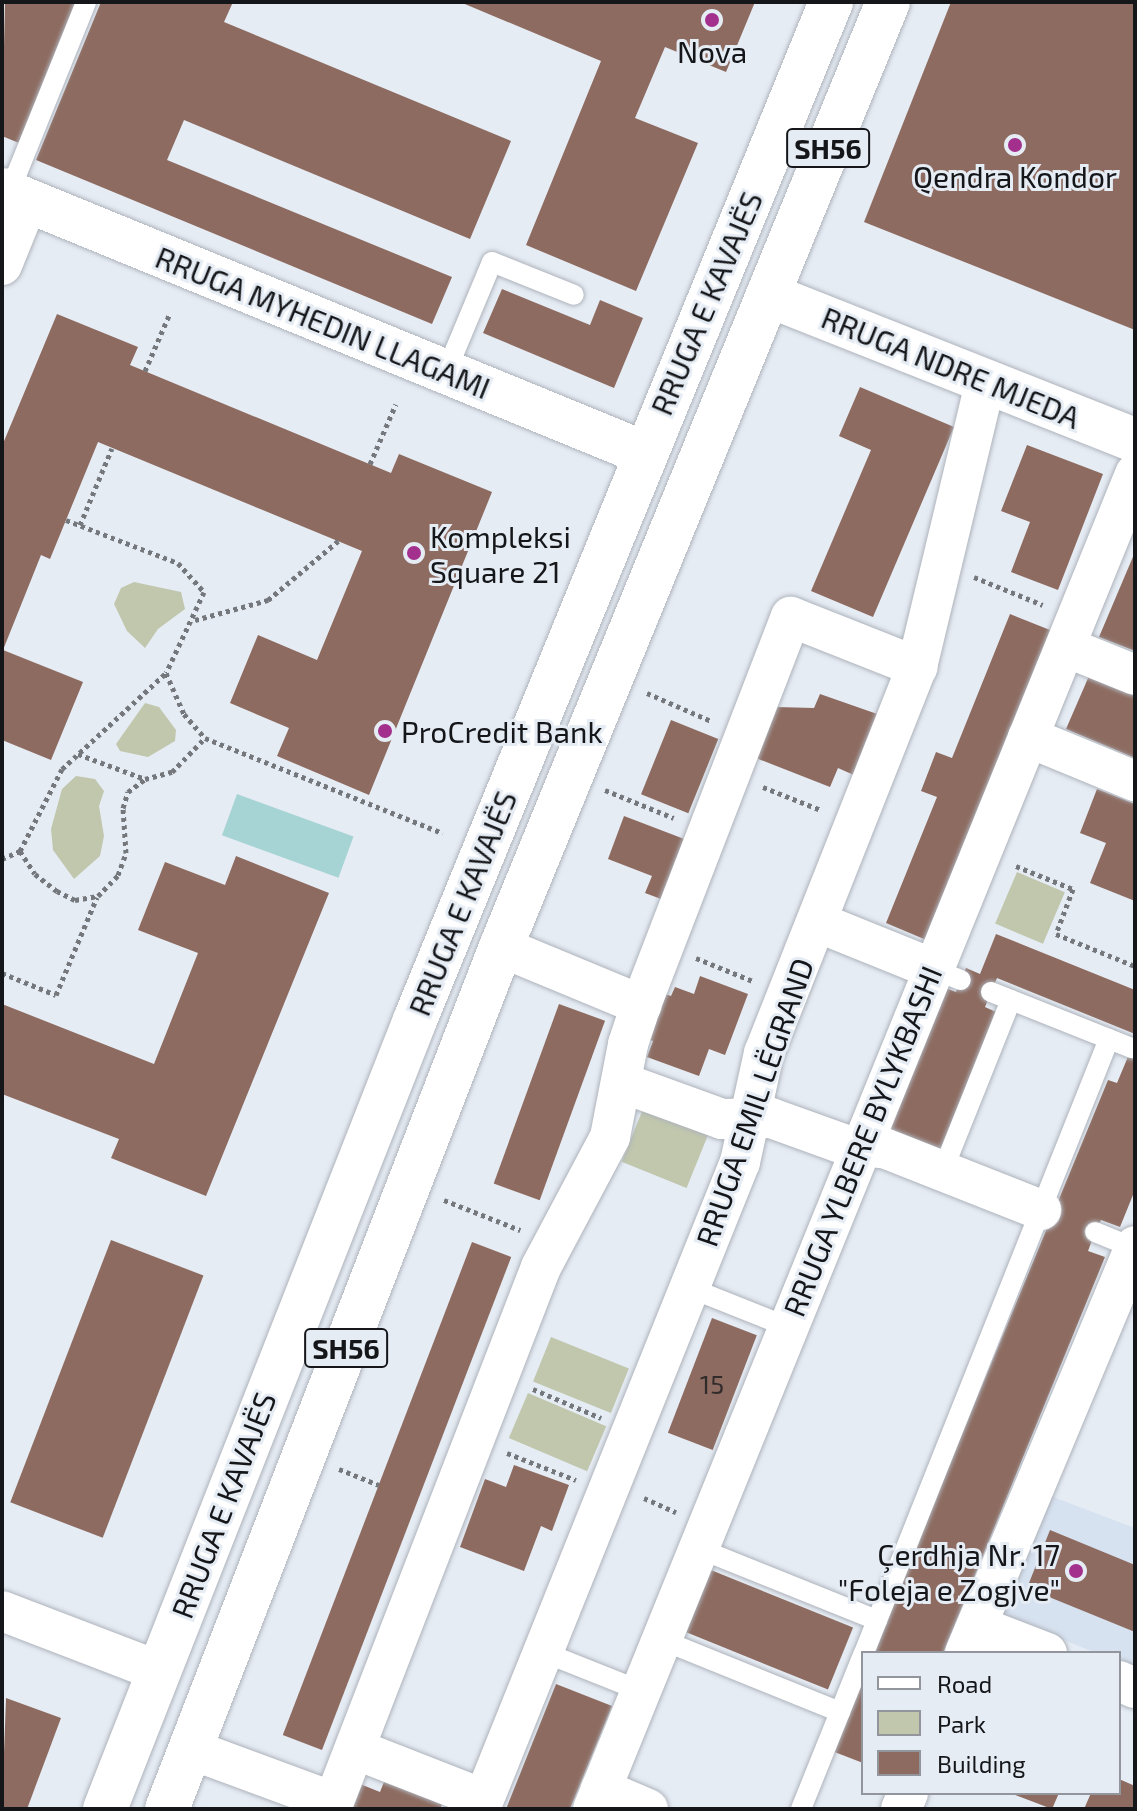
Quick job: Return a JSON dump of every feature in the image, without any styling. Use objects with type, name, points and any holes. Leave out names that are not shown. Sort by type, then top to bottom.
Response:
[{"type":"main road","name":"RRUGA E KAVAJËS","points":[[105,1809],[644,453],[831,2]]},
{"type":"main road","name":"RRUGA E KAVAJËS","points":[[167,1809],[501,947],[888,2]]},
{"type":"main road","name":"RRUGA MYHEDIN LLAGAMI","points":[[13,195],[694,473]]},
{"type":"main road","name":"RRUGA NDRE MJEDA","points":[[718,275],[1135,440]]},
{"type":"street","points":[[2,265],[13,195]]},
{"type":"street","name":"RRUGA EMIL LËGRAND","points":[[482,1804],[740,1162],[764,1053],[917,667],[986,380]]},
{"type":"street","name":"RRUGA YLBERE BYLYKBASHI","points":[[597,1799],[705,1537],[859,1147],[946,974],[1028,737],[1135,474]]},
{"type":"street","points":[[190,1749],[332,1806],[554,1244],[610,1137],[623,1083],[628,1044],[641,1005],[791,617],[917,667]]},
{"type":"street","points":[[1071,632],[1135,675]]},
{"type":"street","points":[[1028,737],[1135,781]]},
{"type":"street","points":[[817,922],[946,974]]},
{"type":"street","points":[[501,947],[641,1005]]},
{"type":"street","points":[[623,1083],[722,1119],[771,1118],[859,1147],[884,1148],[1047,1212]]},
{"type":"street","points":[[1036,1651],[971,1639],[1134,1247]]},
{"type":"street","points":[[6,1622],[158,1671]]},
{"type":"street","points":[[355,1749],[482,1804]]},
{"type":"street","points":[[597,1799],[648,1809]]},
{"type":"lane","points":[[13,195],[86,2]]},
{"type":"lane","points":[[446,372],[492,262],[574,295]]},
{"type":"lane","points":[[991,992],[1132,1048]]},
{"type":"lane","points":[[943,1170],[1011,1000]]},
{"type":"lane","points":[[864,1651],[1047,1212],[1109,1039]]},
{"type":"lane","points":[[1095,1232],[1134,1247]]},
{"type":"lane","points":[[690,1288],[788,1327]]},
{"type":"lane","points":[[705,1537],[877,1620]]},
{"type":"lane","points":[[662,1640],[840,1712]]},
{"type":"lane","points":[[543,1652],[641,1691]]},
{"type":"lane","points":[[801,1809],[861,1659]]},
{"type":"path","points":[[145,371],[170,313]]},
{"type":"path","points":[[370,464],[396,404]]},
{"type":"path","points":[[80,525],[112,448]]},
{"type":"path","points":[[2,859],[20,851],[62,769],[166,673],[194,620],[204,592],[178,563],[66,520]]},
{"type":"path","points":[[194,620],[268,600],[338,541]]},
{"type":"path","points":[[941,564],[1071,632]]},
{"type":"path","points":[[166,673],[184,714],[205,738],[443,833]]},
{"type":"path","points":[[638,689],[745,736]]},
{"type":"path","points":[[2,973],[56,995],[98,896],[118,875],[126,853],[123,808],[128,792],[145,779],[172,772],[205,738]]},
{"type":"path","points":[[78,754],[145,779]]},
{"type":"path","points":[[730,774],[855,823]]},
{"type":"path","points":[[599,787],[708,833]]},
{"type":"path","points":[[20,851],[35,874],[57,891],[75,900],[98,896]]},
{"type":"path","points":[[1011,865],[1073,889],[1056,934],[1135,966]]},
{"type":"path","points":[[664,946],[788,994]]},
{"type":"path","points":[[438,1198],[554,1244]]},
{"type":"path","points":[[500,1376],[631,1431]]},
{"type":"path","points":[[474,1441],[608,1488],[705,1537]]},
{"type":"path","points":[[334,1467],[379,1485]]},
{"type":"shaded area","points":[[237,794],[354,836],[338,878],[222,835]]},
{"type":"shaded area","name":"Çerdhja Nr. 17 \"Foleja e Zogjve\"","points":[[1048,1495],[1135,1528],[1135,1669],[1121,1664],[1121,1651],[1091,1651],[1000,1614]]},
{"type":"green space","points":[[134,582],[181,592],[185,609],[158,629],[145,648],[127,631],[114,604],[121,588]]},
{"type":"green space","points":[[145,703],[159,707],[176,730],[175,741],[148,757],[120,751],[116,744]]},
{"type":"green space","points":[[76,776],[95,779],[104,791],[99,806],[104,836],[100,856],[74,879],[53,850],[51,829],[62,789]]},
{"type":"green space","points":[[1017,872],[1065,892],[1043,944],[995,924]]},
{"type":"green space","points":[[643,1109],[708,1135],[687,1188],[622,1162]]},
{"type":"green space","points":[[551,1337],[629,1368],[611,1413],[533,1382]]},
{"type":"green space","points":[[528,1393],[606,1426],[587,1471],[509,1438]]},
{"type":"building","points":[[5,2],[78,2],[19,143],[2,136]]},
{"type":"building","points":[[101,2],[233,2],[224,22],[511,141],[470,239],[184,120],[167,160],[452,277],[432,324],[36,160]]},
{"type":"building","points":[[460,2],[755,2],[726,72],[665,47],[635,118],[698,143],[636,291],[526,245],[601,61]]},
{"type":"building","name":"Qendra Kondor","points":[[951,2],[1135,2],[1135,330],[864,222]]},
{"type":"building","points":[[502,289],[590,325],[600,300],[643,318],[614,388],[483,333]]},
{"type":"building","name":"Kompleksi Square 21","points":[[57,314],[138,347],[130,365],[391,473],[399,454],[492,492],[369,795],[277,756],[289,728],[230,703],[258,635],[317,660],[362,551],[98,442],[50,559],[41,555],[3,650],[83,682],[51,760],[2,740],[2,446]]},
{"type":"building","points":[[860,387],[954,427],[873,617],[811,591],[871,450],[839,436]]},
{"type":"building","points":[[1027,445],[1103,474],[1058,590],[1011,572],[1030,522],[1001,511]]},
{"type":"building","points":[[1135,552],[1135,651],[1099,637]]},
{"type":"building","points":[[1010,614],[1055,632],[931,942],[886,923],[937,797],[921,791],[936,752],[952,758]]},
{"type":"building","points":[[1089,676],[1135,696],[1135,758],[1066,729]]},
{"type":"building","points":[[820,694],[880,715],[856,776],[838,768],[830,787],[756,758],[776,707],[814,708]]},
{"type":"building","points":[[671,720],[718,739],[688,813],[641,794]]},
{"type":"building","points":[[1097,789],[1135,804],[1135,901],[1090,883],[1106,843],[1080,833]]},
{"type":"building","points":[[624,816],[692,842],[669,902],[645,893],[652,876],[608,859]]},
{"type":"building","points":[[236,856],[329,893],[206,1196],[111,1158],[119,1139],[2,1094],[2,1004],[154,1064],[198,953],[138,930],[165,862],[225,885]]},
{"type":"building","points":[[996,934],[1135,990],[1135,1034],[997,978],[985,1007],[996,1012],[940,1150],[877,1125],[935,984],[956,992],[966,968],[980,974]]},
{"type":"building","points":[[700,976],[748,994],[725,1055],[709,1049],[699,1076],[647,1057],[653,1041],[639,1036],[656,991],[671,996],[675,987],[694,994]]},
{"type":"building","points":[[559,1004],[605,1021],[540,1200],[494,1183]]},
{"type":"building","points":[[1135,1040],[1135,1190],[1120,1227],[1101,1220],[1095,1232],[1088,1251],[1105,1257],[944,1651],[873,1651],[1108,1080],[1117,1083]]},
{"type":"building","points":[[111,1240],[203,1275],[103,1538],[10,1502]]},
{"type":"building","points":[[472,1242],[511,1257],[322,1750],[283,1735]]},
{"type":"building","points":[[712,1318],[757,1335],[713,1450],[668,1433]]},
{"type":"building","points":[[514,1465],[569,1485],[552,1531],[541,1526],[524,1571],[460,1547],[485,1479],[506,1487]]},
{"type":"building","points":[[1050,1530],[1135,1565],[1135,1632],[1027,1588]]},
{"type":"building","points":[[701,1566],[853,1627],[828,1690],[676,1628]]},
{"type":"building","points":[[861,1681],[861,1762],[832,1751]]},
{"type":"building","points":[[556,1684],[612,1706],[570,1809],[506,1809]]},
{"type":"building","points":[[6,1698],[61,1718],[27,1809],[2,1809]]},
{"type":"building","points":[[1121,1780],[1135,1786],[1135,1809],[1084,1809],[1090,1795],[1121,1795]]},
{"type":"building","points":[[355,1782],[380,1792],[384,1782],[442,1804],[440,1809],[345,1809]]},
{"type":"building","points":[[1015,1795],[1058,1795],[1052,1809]]},
{"type":"place","name":"Nova","points":[[712,20]]},
{"type":"place","name":"Qendra Kondor","points":[[1015,145]]},
{"type":"place","name":"Kompleksi Square 21","points":[[414,553]]},
{"type":"place","name":"ProCredit Bank","points":[[385,731]]},
{"type":"place","name":"Çerdhja Nr. 17 \"Foleja e Zogjve\"","points":[[1076,1571]]}]
